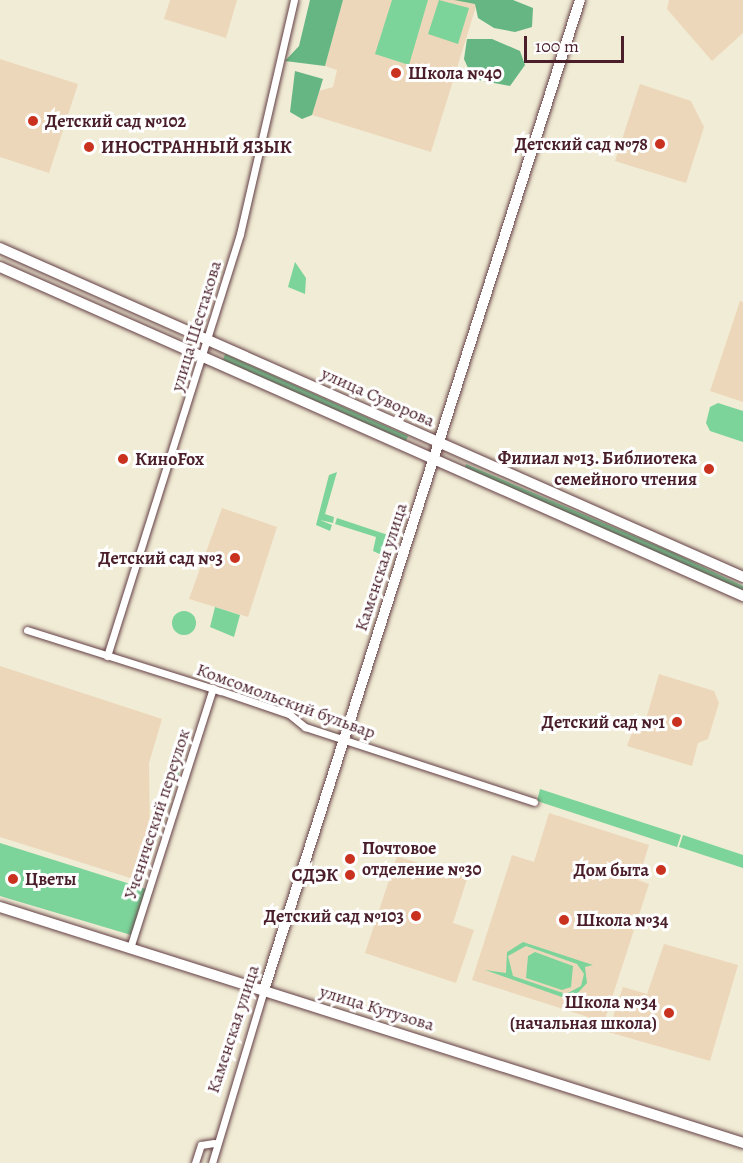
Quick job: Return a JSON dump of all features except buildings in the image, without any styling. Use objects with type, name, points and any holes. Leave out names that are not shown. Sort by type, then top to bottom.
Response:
[{"type":"street","name":"улица Шестакова","points":[[107,656],[240,234],[294,0]]},
{"type":"street","name":"Каменская улица","points":[[212,1163],[214,1143],[580,0]]},
{"type":"street","name":"улица Суворова","points":[[0,248],[743,578]]},
{"type":"street","name":"улица Суворова","points":[[0,267],[743,596]]},
{"type":"street","name":"Комсомольский бульвар","points":[[27,630],[213,688],[343,740],[534,802]]},
{"type":"street","name":"Ученический переулок","points":[[130,948],[213,688]]},
{"type":"street","name":"улица Кутузова","points":[[0,908],[743,1143]]},
{"type":"street","name":"Каменская улица","points":[[195,1163],[201,1145],[214,1143]]},
{"type":"shaded area","points":[[170,0],[237,0],[226,38],[164,19]]},
{"type":"shaded area","name":"Школа №40","points":[[343,0],[478,0],[431,152],[312,115],[319,91],[333,87],[337,70],[325,66]]},
{"type":"shaded area","points":[[669,0],[743,0],[743,33],[712,61],[667,9]]},
{"type":"shaded area","name":"Детский сад №102","points":[[0,59],[78,84],[49,173],[0,157]]},
{"type":"shaded area","name":"Детский сад №78","points":[[640,84],[691,101],[704,127],[686,183],[615,161]]},
{"type":"shaded area","points":[[740,301],[743,302],[743,402],[710,391]]},
{"type":"shaded area","name":"Детский сад №3","points":[[222,508],[277,527],[248,617],[189,599]]},
{"type":"shaded area","points":[[0,666],[162,719],[149,763],[150,852],[140,881],[0,837]]},
{"type":"shaded area","name":"Детский сад №1","points":[[659,674],[714,691],[719,703],[708,739],[698,743],[692,766],[627,746],[635,724],[646,719]]},
{"type":"shaded area","name":"Школа №34","points":[[549,813],[649,845],[638,880],[649,884],[604,1022],[472,980],[512,855],[534,862]]},
{"type":"shaded area","name":"Детский сад №103","points":[[397,856],[467,879],[453,923],[474,930],[456,983],[365,953]]},
{"type":"shaded area","name":"Школа №34 (начальная школа)","points":[[664,944],[738,965],[710,1061],[608,1032],[623,987],[647,994]]},
{"type":"green space","points":[[310,0],[343,0],[325,66],[285,61],[299,46]]},
{"type":"green space","points":[[392,0],[428,0],[409,65],[375,54]]},
{"type":"green space","points":[[439,0],[469,8],[458,44],[428,34]]},
{"type":"green space","points":[[454,0],[513,0],[533,8],[532,27],[515,32],[494,28],[478,18],[475,4]]},
{"type":"green space","points":[[467,39],[492,39],[520,51],[525,65],[510,86],[473,79],[464,59]]},
{"type":"green space","points":[[295,71],[323,79],[312,115],[302,119],[290,112]]},
{"type":"green space","points":[[295,262],[306,278],[305,294],[288,287]]},
{"type":"green space","points":[[225,354],[408,436],[406,441],[223,360]]},
{"type":"green space","points":[[718,403],[743,411],[743,442],[710,431],[706,423],[710,407]]},
{"type":"green space","points":[[466,464],[674,553],[743,586],[743,592],[465,468]]},
{"type":"green space","points":[[337,472],[325,514],[334,517],[333,523],[320,520],[332,525],[330,531],[316,525],[329,475]]},
{"type":"green space","points":[[337,518],[391,536],[384,556],[373,551],[376,537],[335,524]]},
{"type":"green space","points":[[215,607],[240,615],[234,637],[210,627]]},
{"type":"green space","points":[[184,611],[193,614],[196,623],[193,632],[184,635],[175,632],[172,623],[175,614]]},
{"type":"green space","points":[[182,733],[191,736],[168,808],[172,764]]},
{"type":"green space","points":[[540,789],[681,835],[677,847],[537,801]]},
{"type":"green space","points":[[683,835],[743,855],[743,868],[679,847]]},
{"type":"green space","points":[[0,843],[146,889],[131,935],[0,896]]},
{"type":"green space","points":[[523,942],[593,965],[585,967],[587,983],[574,997],[590,1007],[485,970],[506,973],[507,952]],"holes":[[[526,946],[577,964],[584,974],[581,986],[566,994],[513,976],[508,956]]]},
{"type":"green space","points":[[535,952],[573,966],[571,987],[562,990],[526,978],[528,956]]},
{"type":"place","name":"Школа №40","points":[[396,73]]},
{"type":"place","name":"Детский сад №102","points":[[33,121]]},
{"type":"place","name":"Детский сад №78","points":[[660,144]]},
{"type":"place","name":"ИНОСТРАННЫЙ ЯЗЫК","points":[[89,147]]},
{"type":"place","name":"КиноFox","points":[[123,459]]},
{"type":"place","name":"Филиал №13. Библиотека семейного чтения","points":[[709,469]]},
{"type":"place","name":"Детский сад №3","points":[[235,558]]},
{"type":"place","name":"Детский сад №1","points":[[677,722]]},
{"type":"place","name":"Почтовое отделение №30","points":[[350,859]]},
{"type":"place","name":"Дом быта","points":[[661,870]]},
{"type":"place","name":"СДЭК","points":[[350,875]]},
{"type":"place","name":"Цветы","points":[[13,879]]},
{"type":"place","name":"Детский сад №103","points":[[416,916]]},
{"type":"place","name":"Школа №34","points":[[564,920]]},
{"type":"place","name":"Школа №34 (начальная школа)","points":[[669,1013]]}]
